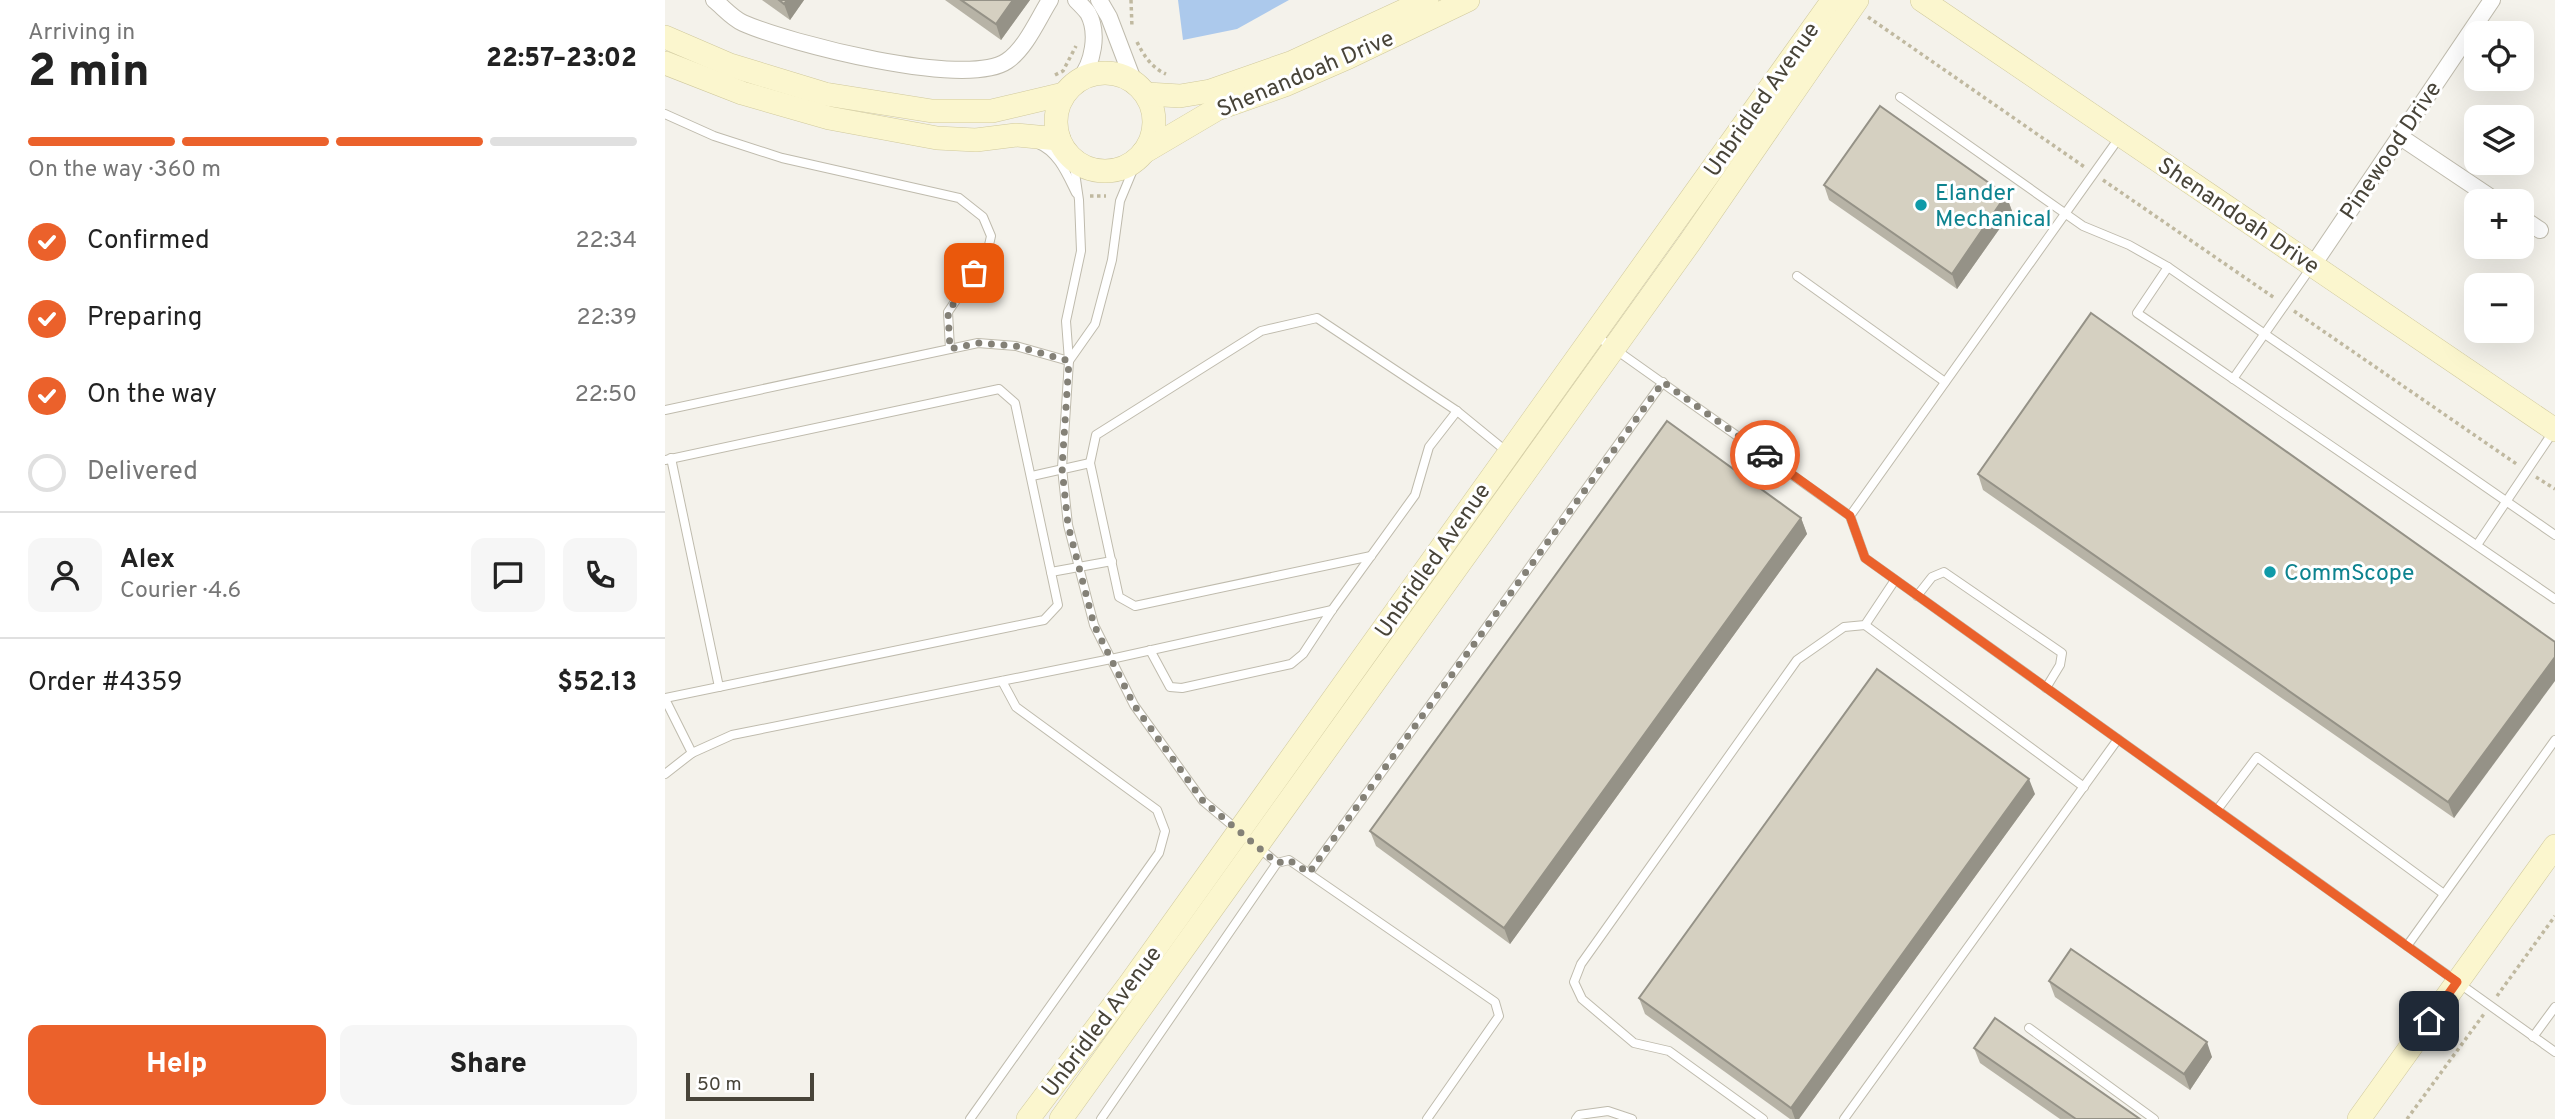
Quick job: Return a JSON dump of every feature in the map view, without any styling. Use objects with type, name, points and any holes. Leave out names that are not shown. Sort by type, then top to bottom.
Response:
[{"type":"street","points":[[714,0],[741,22],[837,53],[923,67],[979,70],[1007,61],[1026,40],[1050,0]]},
{"type":"street","points":[[1076,0],[1097,7],[1109,17],[1140,87],[1153,108],[1155,124],[1152,138],[1140,156],[1123,168],[1108,171],[1092,170],[1073,159],[1059,139],[1056,124],[1058,108],[1071,87],[1087,71],[1092,54],[1092,30],[1097,7]]},
{"type":"street","name":"Shenandoah Drive","points":[[1140,87],[1180,96],[1210,91],[1293,62],[1427,0]]},
{"type":"street","name":"Shenandoah Drive","points":[[1140,156],[1217,109],[1285,85],[1468,0]]},
{"type":"street","name":"Shenandoah Drive","points":[[1922,0],[2555,430]]},
{"type":"street","name":"Pinewood Drive","points":[[2313,265],[2492,0]]},
{"type":"street","name":"Unbridled Avenue","points":[[1028,1119],[1129,985],[1594,334],[1848,2]]},
{"type":"street","name":"Unbridled Avenue","points":[[1061,1119],[1614,348],[1848,2]]},
{"type":"street","points":[[665,37],[730,65],[825,94],[932,111],[992,111],[1071,87],[1092,74],[1106,72],[1120,74],[1140,87]]},
{"type":"street","points":[[665,63],[742,93],[829,118],[937,138],[976,140],[1016,135],[1059,139]]},
{"type":"street","points":[[2399,136],[2478,189]]},
{"type":"street","points":[[2534,226],[2540,230]]},
{"type":"street","points":[[2359,1119],[2555,846]]},
{"type":"lane","points":[[1900,97],[2083,226],[2129,245],[2168,267],[2555,536]]},
{"type":"lane","points":[[665,114],[714,136],[782,158],[959,198],[983,217],[991,236],[987,254],[948,312],[950,349]]},
{"type":"lane","points":[[1016,135],[1044,146],[1061,164],[1079,200]]},
{"type":"lane","points":[[1850,516],[2121,135]]},
{"type":"lane","points":[[1069,361],[1095,324],[1112,260],[1120,201],[1140,156]]},
{"type":"lane","points":[[1073,159],[1079,200],[1081,251],[1066,321],[1069,361],[1062,468],[1068,525],[1094,625],[1134,705],[1203,801],[1277,863]]},
{"type":"lane","points":[[2233,379],[2313,265]]},
{"type":"lane","points":[[2168,267],[2137,313],[2555,599]]},
{"type":"lane","points":[[1797,276],[1945,383]]},
{"type":"lane","points":[[1371,556],[1135,606],[1119,597],[1090,463],[1095,435],[1145,401],[1261,331],[1317,318],[1457,411],[1508,453]]},
{"type":"lane","points":[[1594,334],[1850,516],[1865,558],[2555,1052]]},
{"type":"lane","points":[[665,411],[978,343],[1016,346],[1069,361]]},
{"type":"lane","points":[[1309,873],[1663,382]]},
{"type":"lane","points":[[692,753],[665,699],[1044,620],[1058,605],[1015,403],[999,389],[668,459],[719,687]]},
{"type":"lane","points":[[1150,650],[1170,687],[1182,688],[1291,664],[1303,654],[1415,495],[1429,447],[1457,411]]},
{"type":"lane","points":[[2477,545],[2555,430]]},
{"type":"lane","points":[[1032,476],[1090,463]]},
{"type":"lane","points":[[1051,572],[1112,561]]},
{"type":"lane","points":[[1917,596],[1932,577],[1944,572],[2062,653],[2060,665],[2046,688]]},
{"type":"lane","points":[[1865,625],[1895,580]]},
{"type":"lane","points":[[665,774],[692,753],[732,735],[1111,659],[1332,610]]},
{"type":"lane","points":[[1763,1119],[1669,1051],[1634,1043],[1582,999],[1574,982],[1581,964],[1797,660],[1844,627],[1865,625],[2084,787]]},
{"type":"lane","points":[[970,1119],[1154,861],[1165,831],[1157,810],[1016,707],[1002,681]]},
{"type":"lane","points":[[1844,1119],[2118,739]]},
{"type":"lane","points":[[2407,946],[2555,740]]},
{"type":"lane","points":[[2217,810],[2257,757],[2444,894]]},
{"type":"lane","points":[[1101,1119],[1277,863],[1289,860],[1495,1002],[1499,1016],[1427,1119]]},
{"type":"lane","points":[[2533,1037],[2555,1007]]},
{"type":"lane","points":[[2029,1028],[2154,1119]]},
{"type":"lane","points":[[1576,1119],[1579,1115],[1608,1111],[1632,1119]]},
{"type":"path","points":[[1131,0],[1132,29]]},
{"type":"path","points":[[1848,2],[2284,305],[2555,489]]},
{"type":"path","points":[[1090,196],[1106,196]]},
{"type":"path","points":[[2407,1119],[2555,916]]},
{"type":"water","points":[[1178,0],[1289,0],[1237,29],[1183,40]]},
{"type":"building","points":[[961,0],[1013,0],[996,24]]},
{"type":"building","name":"Elander Mechanical","points":[[1880,106],[2006,195],[1952,274],[1824,185]]},
{"type":"building","name":"CommScope","points":[[2091,313],[2555,642],[2555,657],[2448,802],[1978,474]]},
{"type":"building","points":[[1667,421],[1801,518],[1504,928],[1370,831]]},
{"type":"building","points":[[1877,669],[2029,779],[1791,1108],[1639,998]]},
{"type":"building","points":[[2071,949],[2207,1042],[2184,1074],[2049,981]]},
{"type":"building","points":[[1995,1018],[2140,1119],[2076,1119],[1974,1048]]},
{"type":"way so far","points":[[974,273],[948,312],[950,349],[978,343],[1016,346],[1069,361],[1062,468],[1068,525],[1094,625],[1134,705],[1203,801],[1277,863],[1289,860],[1309,873],[1663,382],[1765,455]]},
{"type":"place","name":"Elander Mechanical","points":[[1921,205]]},
{"type":"place","name":"CommScope","points":[[2270,572]]},
{"type":"route","points":[[1765,455],[1850,516],[1865,558],[2457,982],[2429,1021]]}]
